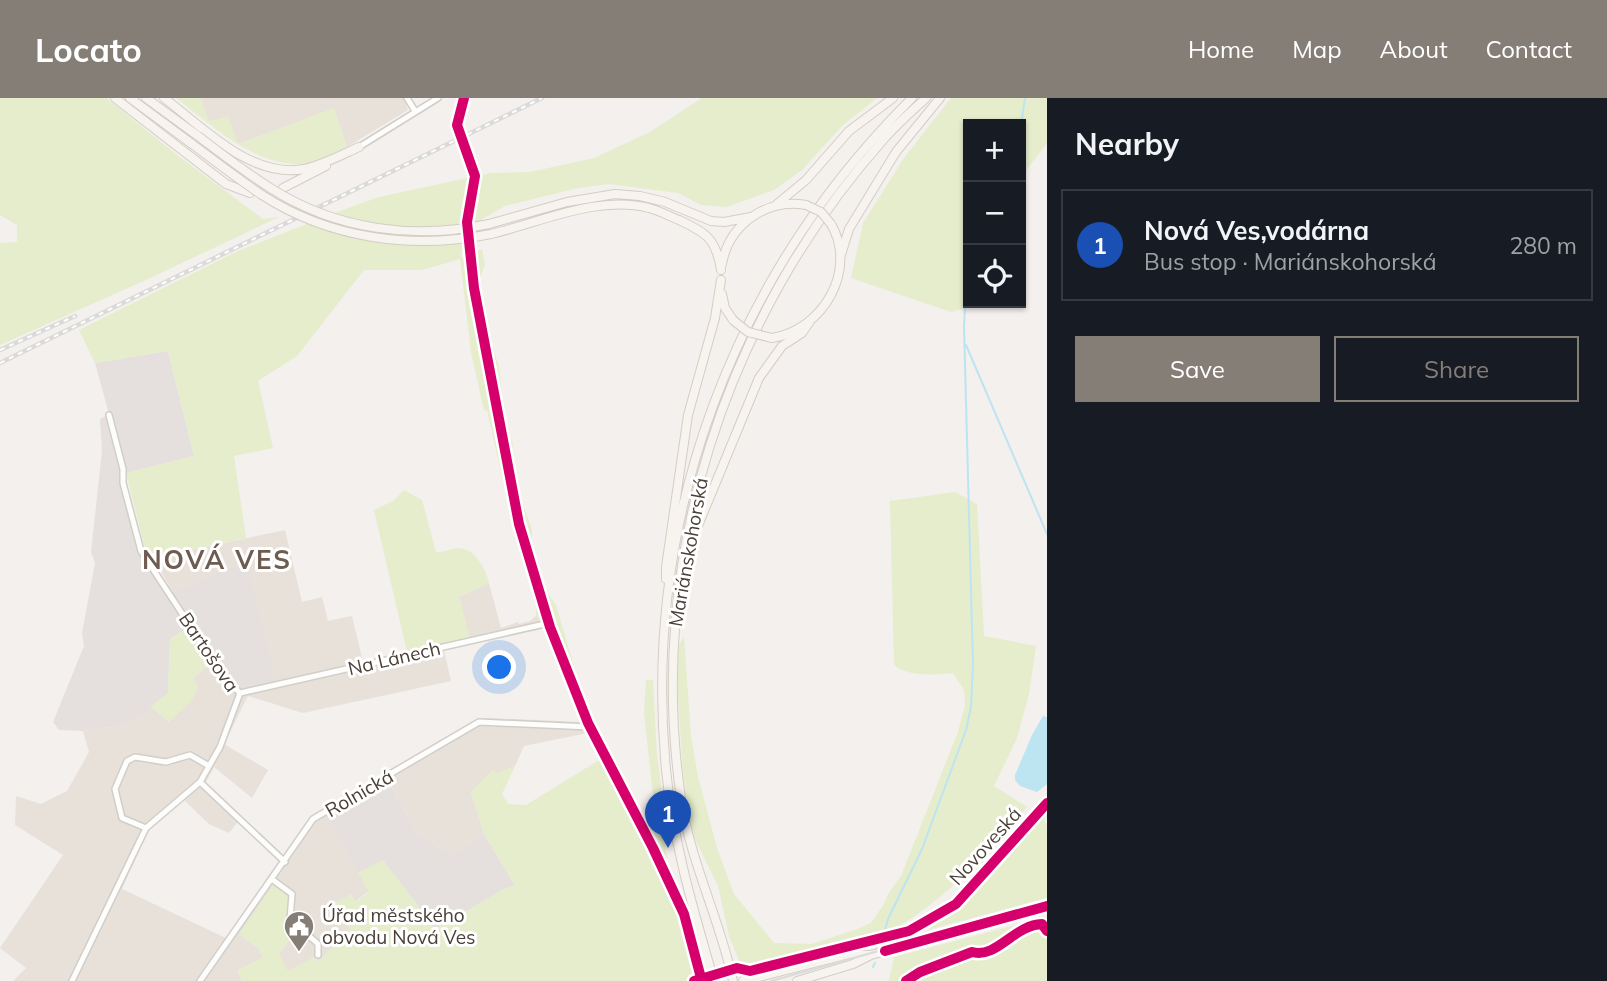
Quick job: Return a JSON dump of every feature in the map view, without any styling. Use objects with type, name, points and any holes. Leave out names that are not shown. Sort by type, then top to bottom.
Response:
[{"type":"main road","points":[[115,98],[226,184],[250,193]]},
{"type":"main road","points":[[130,98],[271,188],[335,219],[380,229],[446,231],[490,229],[603,206],[636,206],[660,212],[704,233],[715,244],[721,270]]},
{"type":"main road","points":[[146,98],[195,140]]},
{"type":"main road","points":[[163,98],[232,149],[265,167],[278,170],[304,169],[359,147]]},
{"type":"main road","points":[[490,229],[567,202],[615,194],[665,202],[711,221],[724,222],[751,216],[776,205],[806,180],[849,131],[893,98]]},
{"type":"main road","name":"Mariánskohorská","points":[[714,981],[678,847],[666,772],[662,678],[667,594],[684,499],[705,423],[737,344],[765,288],[821,202],[880,130],[912,98]]},
{"type":"main road","name":"Mariánskohorská","points":[[733,981],[695,860],[681,799],[672,699],[677,595],[693,501],[715,426],[746,349],[787,272],[828,208],[884,138],[926,98]]},
{"type":"main road","points":[[840,258],[849,229],[895,152],[940,98]]},
{"type":"main road","points":[[283,188],[359,147]]},
{"type":"main road","points":[[677,595],[682,586],[693,536],[759,378],[782,346],[802,333],[829,299],[839,273],[838,238],[831,224],[816,208],[806,205],[776,205]]},
{"type":"main road","points":[[751,216],[730,241],[724,253],[721,270],[722,300],[733,320],[748,332],[772,338],[788,335],[808,323]]},
{"type":"main road","points":[[667,594],[666,567],[683,440],[715,318],[721,280]]},
{"type":"main road","points":[[797,981],[853,964],[871,955],[1047,906]]},
{"type":"main road","points":[[743,981],[849,954],[871,955]]},
{"type":"main road","points":[[707,981],[709,964]]},
{"type":"street","points":[[407,98],[415,111]]},
{"type":"street","points":[[359,147],[396,127],[415,111],[438,98]]},
{"type":"street","points":[[469,244],[474,288],[519,524],[549,623],[590,727],[668,881]]},
{"type":"street","name":"Bartošova","points":[[72,981],[146,828],[200,782],[220,747],[240,693],[225,678],[141,551],[109,415]]},
{"type":"street","name":"Na Lánech","points":[[240,693],[549,623]]},
{"type":"street","name":"Rolnická","points":[[200,981],[313,819],[480,722],[590,727]]},
{"type":"street","points":[[146,828],[122,818],[118,807],[115,789],[127,761],[135,757],[166,762],[190,755],[209,766]]},
{"type":"street","points":[[200,782],[285,862]]},
{"type":"street","name":"Novoveská","points":[[909,931],[956,904],[1047,803]]},
{"type":"street","points":[[272,880],[292,894],[290,919],[318,944],[318,955]]},
{"type":"shaded area","points":[[200,98],[404,98],[408,110],[347,147],[334,109],[238,144],[209,121]]},
{"type":"shaded area","points":[[168,351],[194,456],[126,473],[113,429],[124,486],[141,550],[170,593],[229,567],[247,563],[275,682],[241,690],[228,677],[194,624],[170,639],[168,694],[137,718],[119,726],[83,731],[59,730],[53,722],[84,646],[82,633],[95,563],[91,552],[102,451],[100,419],[109,414],[95,363]]},
{"type":"shaded area","points":[[285,530],[302,602],[322,597],[328,621],[352,616],[363,662],[469,638],[459,597],[489,583],[501,628],[530,621],[536,616],[550,627],[444,650],[451,681],[303,713],[248,696],[224,744],[268,770],[252,798],[214,767],[205,784],[241,818],[229,833],[209,824],[184,800],[148,831],[122,889],[226,938],[312,818],[479,720],[488,718],[583,722],[588,733],[524,746],[515,766],[498,773],[471,792],[484,834],[452,855],[418,834],[387,780],[328,815],[369,891],[355,902],[332,906],[350,928],[318,962],[315,957],[287,972],[279,954],[239,934],[259,949],[264,958],[238,970],[242,981],[13,981],[26,968],[0,948],[63,855],[15,825],[16,796],[41,804],[67,791],[89,752],[83,731],[119,726],[137,718],[151,706],[169,722],[193,678],[211,663],[189,628],[194,624],[228,677],[241,689],[247,563],[229,567],[173,592],[153,558]]},
{"type":"shaded area","points":[[387,780],[418,834],[452,855],[484,834],[515,886],[504,889],[434,930],[383,861],[358,873],[327,815]]},
{"type":"green space","points":[[0,98],[106,98],[263,219],[279,217],[0,345],[0,243],[17,242],[17,225],[0,215]]},
{"type":"green space","points":[[176,98],[200,98],[209,121],[228,116],[238,144],[218,131]]},
{"type":"green space","points":[[702,98],[877,98],[842,126],[802,170],[774,190],[727,207],[701,205],[678,193],[609,184],[578,188],[505,206],[482,219],[464,234],[461,258],[482,249],[485,265],[480,277],[482,297],[488,332],[499,367],[504,423],[513,444],[511,455],[517,489],[532,529],[532,544],[544,588],[556,605],[581,690],[596,726],[588,723],[550,627],[536,616],[536,602],[517,544],[471,352],[460,259],[422,270],[364,270],[297,356],[258,381],[273,448],[234,456],[246,538],[153,558],[145,549],[126,473],[194,456],[168,351],[95,363],[79,330],[238,251],[340,211],[379,197],[491,173],[530,172],[594,158],[650,132]]},
{"type":"green space","points":[[951,98],[1047,98],[1047,143],[1026,170],[1026,119],[963,119],[963,308],[965,308],[951,312],[851,278],[863,223],[904,158]]},
{"type":"green space","points":[[334,108],[347,147],[318,160],[301,164],[267,158],[238,144]]},
{"type":"green space","points":[[404,490],[422,500],[436,552],[465,549],[475,556],[485,572],[489,583],[459,597],[470,638],[407,652],[374,510],[393,501]]},
{"type":"green space","points":[[955,492],[977,504],[984,636],[1036,646],[1029,694],[1017,738],[994,786],[1027,807],[968,871],[936,900],[901,925],[901,937],[744,973],[729,936],[718,886],[692,833],[683,773],[678,648],[684,636],[691,736],[698,777],[717,848],[734,894],[774,943],[812,944],[871,923],[901,876],[958,732],[965,705],[964,690],[953,673],[914,673],[894,665],[890,501]]},
{"type":"green space","points":[[189,628],[211,663],[193,678],[198,686],[193,699],[169,722],[151,706],[168,693],[170,639]]},
{"type":"green space","points":[[646,680],[653,680],[657,755],[664,808],[662,827],[667,858],[661,860],[640,815],[651,815],[654,804],[644,713]]},
{"type":"green space","points":[[601,759],[676,907],[693,970],[689,981],[242,981],[238,970],[263,957],[259,949],[239,934],[273,885],[289,895],[288,913],[300,927],[279,954],[288,971],[315,957],[318,962],[350,928],[332,905],[351,894],[356,902],[369,892],[358,873],[383,860],[434,930],[504,889],[515,886],[484,834],[471,792],[492,770],[498,773],[515,766],[502,794],[508,804],[526,805]]},
{"type":"green space","points":[[1047,803],[1047,816],[1044,820],[1047,826],[1047,898],[928,930],[1001,858]]},
{"type":"green space","points":[[1047,917],[1047,981],[889,981],[894,957]]},
{"type":"water","points":[[1043,716],[1047,717],[1047,784],[1037,792],[1020,786],[1015,775]]},
{"type":"waterway","points":[[1022,119],[1025,98]]},
{"type":"waterway","points":[[880,949],[888,919],[922,849],[966,730],[971,707],[973,665],[965,308]]},
{"type":"waterway","points":[[966,345],[1047,534]]},
{"type":"waterway","points":[[873,967],[875,963]]},
{"type":"tram line","points":[[771,981],[1047,904]]},
{"type":"railway","points":[[0,363],[542,98]]},
{"type":"railway","points":[[0,350],[75,316]]},
{"type":"cycle path","points":[[464,98],[457,125],[475,176],[467,222],[474,288],[519,524],[550,627],[588,723],[684,914],[701,978]]},
{"type":"cycle path","points":[[694,981],[737,968],[750,971],[909,931],[956,904],[1047,803]]},
{"type":"cycle path","points":[[885,951],[1047,906]]},
{"type":"cycle path","points":[[906,981],[920,972],[972,952],[990,951],[1032,926],[1042,924],[1047,931]]},
{"type":"place","name":"Nová Ves,vodárna","points":[[668,848]]},
{"type":"place","name":"Úřad městského obvodu Nová Ves","points":[[299,953]]},
{"type":"district","name":"NOVÁ VES","points":[[217,559]]}]
